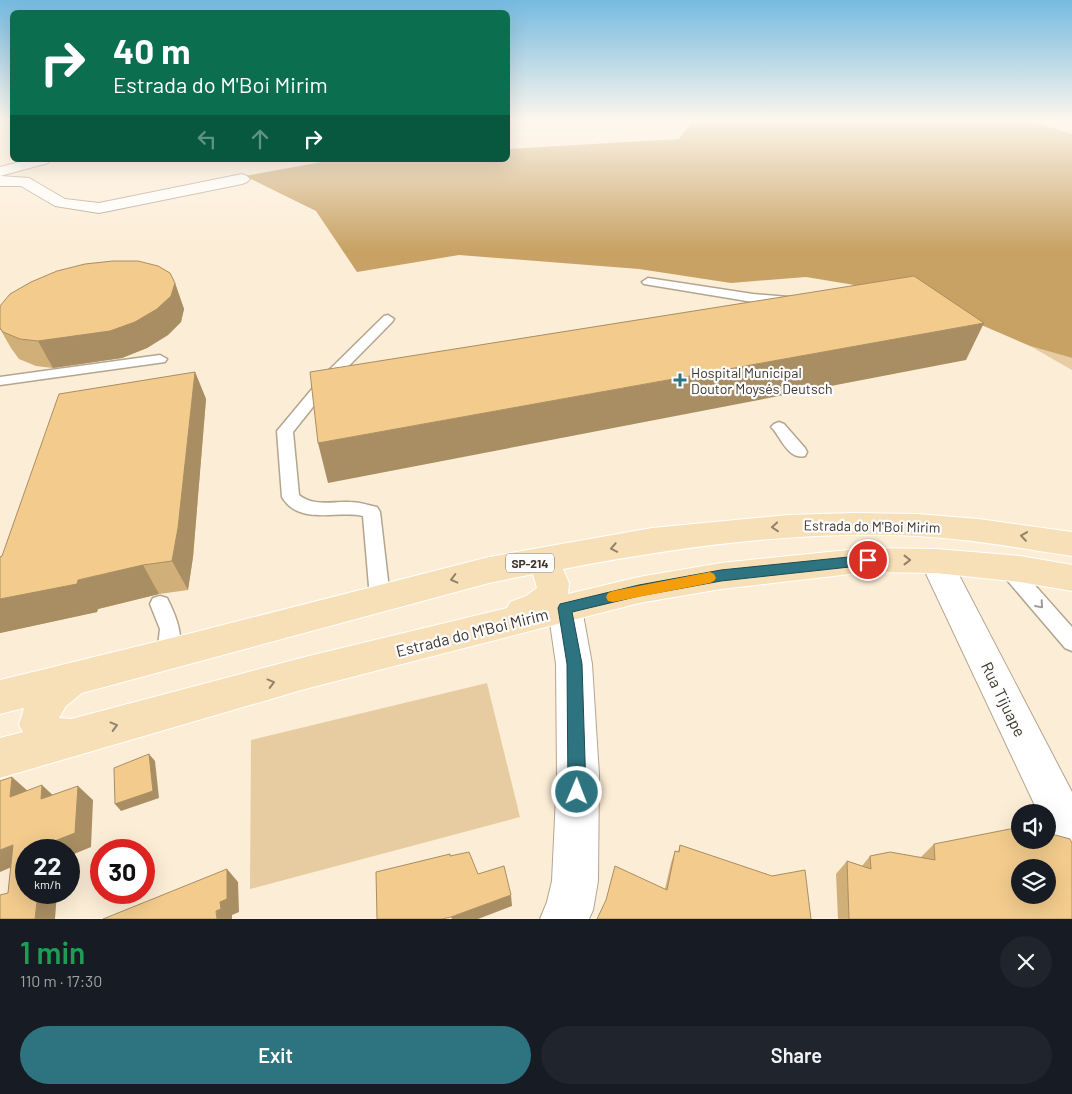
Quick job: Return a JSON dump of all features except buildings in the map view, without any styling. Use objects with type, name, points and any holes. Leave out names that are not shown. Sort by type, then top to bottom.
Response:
[{"type":"main road","name":"Estrada do M'Boi Mirim","points":[[0,697],[168,655],[489,570],[652,540],[788,526],[917,525],[979,530],[1072,544]]},
{"type":"main road","name":"Estrada do M'Boi Mirim","points":[[0,758],[305,673],[639,590],[721,576],[868,560],[936,561],[1008,568],[1072,578]]},
{"type":"main road","points":[[479,630],[546,601],[553,588],[553,582],[542,561]]},
{"type":"main road","points":[[71,738],[49,737],[39,725],[40,712],[47,699],[72,678]]},
{"type":"street","points":[[0,172],[30,164]]},
{"type":"street","points":[[0,181],[24,181],[62,203],[99,208],[242,179]]},
{"type":"street","name":"Rua Tijuape","points":[[936,561],[1072,837]]},
{"type":"street","points":[[564,919],[569,910],[575,881],[578,775],[574,664],[565,608]]},
{"type":"lane","points":[[648,282],[753,298],[791,301]]},
{"type":"lane","points":[[380,598],[370,512],[360,507],[308,510],[298,506],[291,497],[285,431],[327,380],[388,319]]},
{"type":"lane","points":[[0,381],[160,359]]},
{"type":"lane","points":[[780,427],[799,452]]},
{"type":"lane","points":[[1008,568],[1072,642]]},
{"type":"lane","points":[[160,604],[170,629],[168,655]]},
{"type":"shaded area","points":[[312,164],[1072,164],[1072,358],[1030,346],[909,294],[806,277],[731,283],[639,269],[459,255],[357,272],[316,211],[245,176]]},
{"type":"shaded area","points":[[1030,346],[1072,358],[1072,370]]},
{"type":"shaded area","points":[[487,683],[520,817],[250,889],[251,740]]},
{"type":"slow traffic","points":[[613,597],[639,590],[710,578]]},
{"type":"place","name":"Hospital Municipal Doutor Moysés Deutsch","points":[[680,380]]},
{"type":"route","points":[[577,792],[574,664],[565,608],[639,590],[721,576],[868,560]]}]
